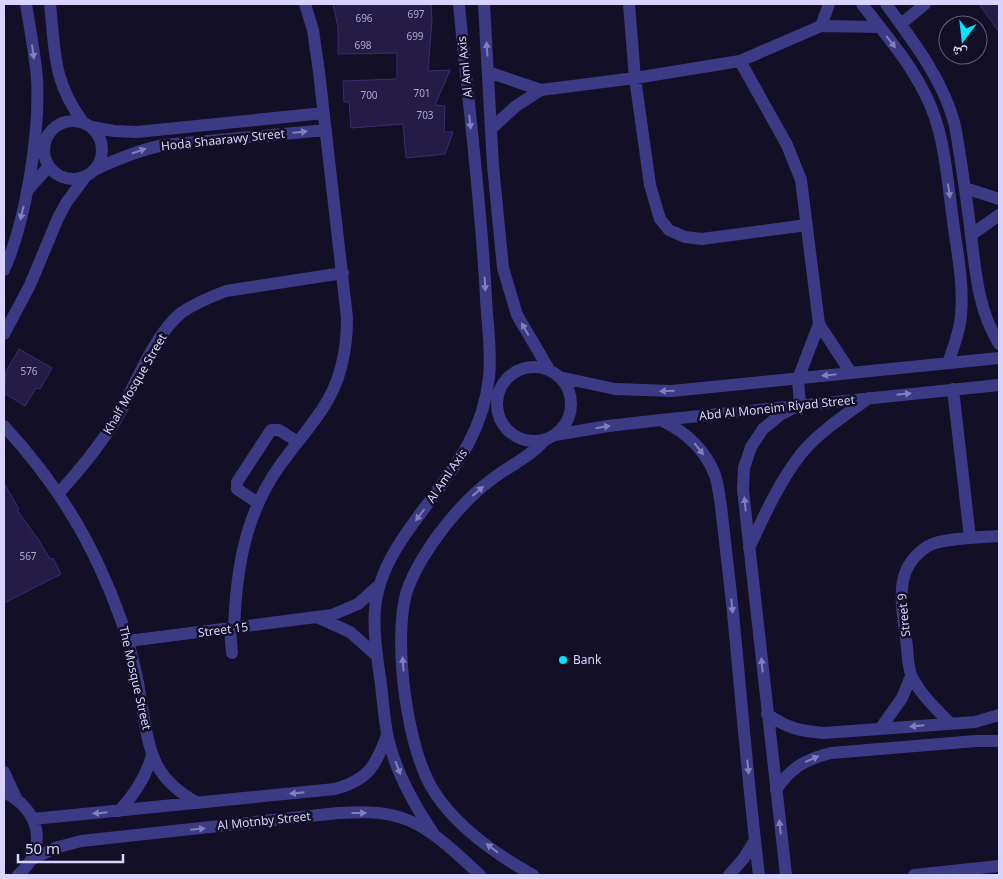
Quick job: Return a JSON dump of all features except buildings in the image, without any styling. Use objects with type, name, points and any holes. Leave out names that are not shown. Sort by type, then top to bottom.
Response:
[{"type":"street","points":[[4,270],[18,229],[36,128],[37,78],[26,4]]},
{"type":"street","points":[[50,4],[56,67],[60,82],[66,96],[87,125],[97,133],[102,148],[99,164],[90,173],[78,178],[62,176],[49,166],[44,150],[45,142],[55,127],[64,122],[73,121],[87,125]]},
{"type":"street","points":[[232,653],[232,629],[237,578],[241,552],[249,527],[258,503],[270,480],[324,408],[341,369],[347,335],[348,318],[324,113],[313,30],[305,4]]},
{"type":"street","name":"Al Aml Axis","points":[[435,836],[405,785],[387,735],[376,655],[374,618],[378,586],[391,558],[400,542],[459,463],[479,422],[489,377],[490,355],[484,262],[459,4]]},
{"type":"street","name":"Al Aml Axis","points":[[484,4],[493,166],[503,268],[517,314],[554,374]]},
{"type":"street","points":[[629,4],[635,78],[650,185],[660,219],[669,230],[685,237],[702,239],[808,225]]},
{"type":"street","points":[[821,26],[829,4]]},
{"type":"street","points":[[862,4],[913,71],[936,119],[961,277],[961,317],[948,363]]},
{"type":"street","points":[[886,4],[928,64],[945,98],[954,122],[965,188],[975,276],[981,304],[987,321],[999,344]]},
{"type":"street","points":[[900,24],[925,4]]},
{"type":"street","points":[[492,128],[516,106],[541,90],[635,78],[740,61],[821,26],[880,27]]},
{"type":"street","points":[[740,61],[787,146],[801,180],[819,324],[851,373]]},
{"type":"street","points":[[913,71],[928,64]]},
{"type":"street","points":[[488,72],[541,90]]},
{"type":"street","name":"Hoda Shaarawy Street","points":[[87,125],[114,131],[137,132],[324,113]]},
{"type":"street","points":[[36,128],[45,142]]},
{"type":"street","name":"Hoda Shaarawy Street","points":[[4,334],[30,285],[58,218],[70,196],[90,173],[127,155],[164,145],[326,130]]},
{"type":"street","points":[[26,191],[49,166]]},
{"type":"street","points":[[965,188],[999,199]]},
{"type":"street","points":[[971,235],[999,215]]},
{"type":"street","name":"Khalf Mosque Street","points":[[58,494],[105,437],[162,336],[181,314],[194,304],[226,291],[343,273]]},
{"type":"street","points":[[961,277],[975,276]]},
{"type":"street","points":[[788,873],[776,790],[752,582],[744,490],[744,468],[751,447],[763,429],[780,414],[800,405],[798,379],[819,324]]},
{"type":"street","points":[[479,422],[497,402],[501,386],[508,378],[517,371],[534,368],[615,389],[653,391],[688,390],[999,358]]},
{"type":"street","points":[[533,875],[501,856],[468,829],[449,812],[434,792],[422,769],[414,745],[405,687],[401,634],[402,614],[411,580],[423,556],[451,519],[475,493],[526,457],[563,427],[569,418],[570,396],[566,385],[554,374]]},
{"type":"street","points":[[489,377],[497,402],[499,418],[505,428],[523,440],[534,442],[550,437]]},
{"type":"street","name":"Abd Al Moneim Riyad Street","points":[[550,437],[608,426],[999,385]]},
{"type":"street","points":[[953,390],[970,538]]},
{"type":"street","points":[[749,548],[779,486],[802,454],[826,430],[869,398]]},
{"type":"street","points":[[661,420],[677,427],[690,437],[700,449],[709,462],[719,492],[759,875]]},
{"type":"street","name":"The Mosque Street","points":[[4,426],[27,452],[58,494],[79,527],[100,566],[128,642],[152,755],[161,772],[174,787],[198,803]]},
{"type":"street","points":[[258,503],[237,489],[237,482],[242,474],[271,430],[279,430],[298,442]]},
{"type":"street","name":"Street 9","points":[[951,724],[929,701],[911,676],[901,600],[903,578],[913,558],[930,545],[970,538],[999,536]]},
{"type":"street","points":[[730,585],[752,582]]},
{"type":"street","name":"Street 15","points":[[128,642],[319,618],[346,610],[358,604],[378,586]]},
{"type":"street","points":[[319,618],[350,632],[376,655]]},
{"type":"street","points":[[880,729],[902,698],[911,676]]},
{"type":"street","points":[[382,691],[405,687]]},
{"type":"street","points":[[767,714],[783,725],[796,729],[810,732],[838,733],[976,722],[999,715]]},
{"type":"street","points":[[976,722],[976,740]]},
{"type":"street","points":[[838,733],[839,752]]},
{"type":"street","name":"Al Motnby Street","points":[[33,820],[335,789],[353,783],[369,773],[377,760],[387,735]]},
{"type":"street","points":[[776,790],[784,777],[801,764],[821,755],[976,740],[999,741]]},
{"type":"street","points":[[119,811],[136,791],[149,768],[152,755]]},
{"type":"street","points":[[4,772],[16,798]]},
{"type":"street","points":[[335,789],[338,813]]},
{"type":"street","points":[[4,792],[16,798],[26,807],[37,833],[36,847],[31,860],[18,875]]},
{"type":"street","name":"Al Motnby Street","points":[[31,860],[55,848],[81,841],[338,813],[392,815],[419,825],[435,836],[480,875]]},
{"type":"street","points":[[729,875],[744,858],[755,840]]},
{"type":"street","points":[[914,875],[998,870]]},
{"type":"place","name":"Bank","points":[[563,660]]}]
